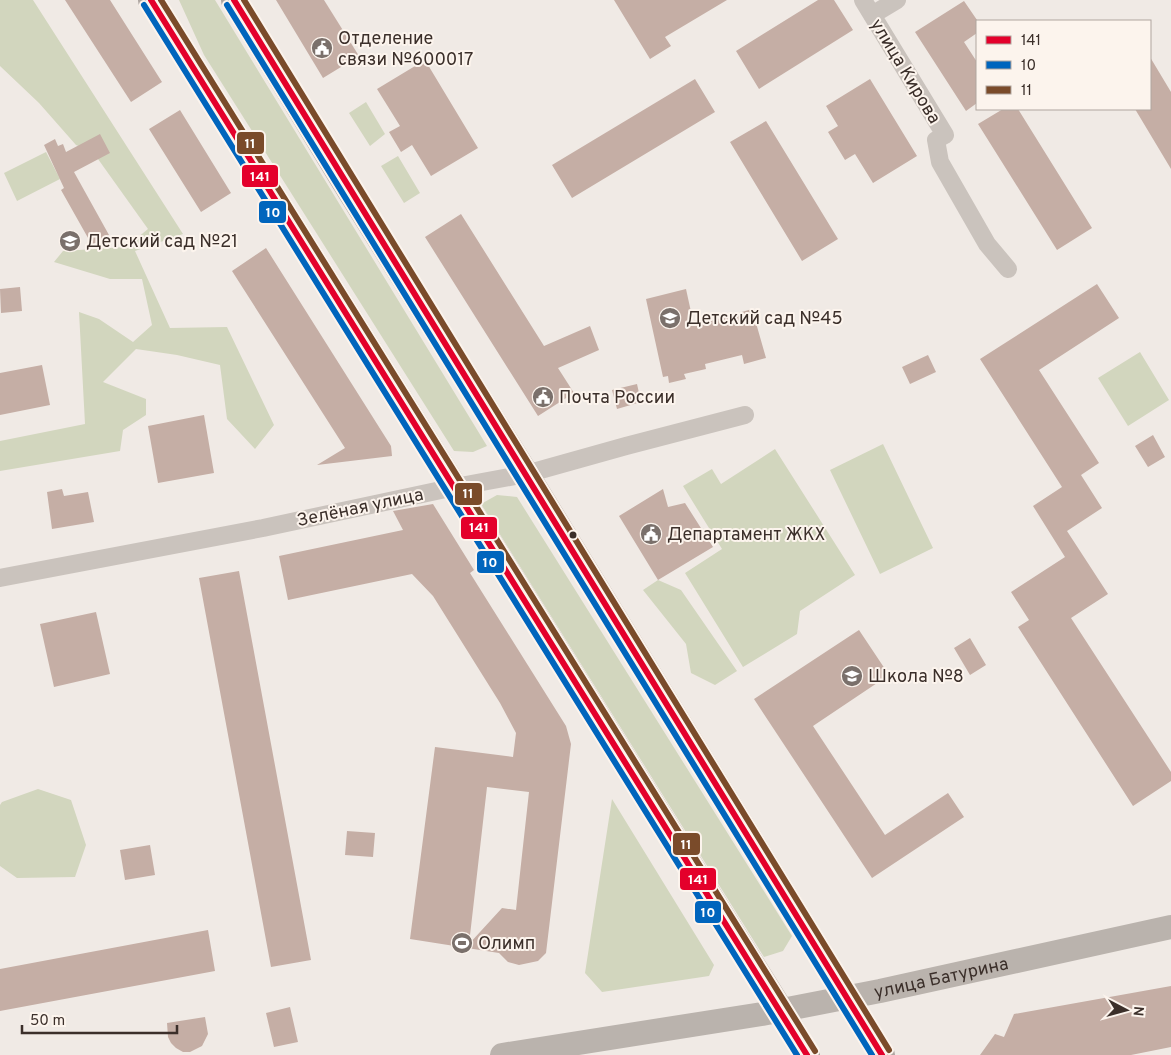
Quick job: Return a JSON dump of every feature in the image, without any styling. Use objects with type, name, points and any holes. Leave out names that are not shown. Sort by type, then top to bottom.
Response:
[{"type":"main road","points":[[150,0],[807,1055]]},
{"type":"main road","points":[[234,0],[882,1055]]},
{"type":"street","name":"улица Кирова","points":[[863,0],[944,135],[936,140],[940,162],[987,244],[1008,269]]},
{"type":"street","points":[[872,15],[897,0]]},
{"type":"street","name":"Зелёная улица","points":[[0,578],[263,528],[526,474],[745,415]]},
{"type":"street","name":"улица Батурина","points":[[502,1055],[550,1051],[781,1011],[1171,927]]},
{"type":"green space","points":[[0,0],[33,0],[183,234],[135,251],[170,328],[227,327],[274,425],[255,449],[227,419],[220,365],[177,355],[136,349],[103,382],[146,399],[146,415],[123,430],[120,451],[0,471],[0,441],[85,424],[79,312],[99,319],[133,342],[152,325],[142,279],[110,279],[54,262],[63,251],[126,247],[148,229],[93,152],[76,145],[39,103],[0,66]]},
{"type":"green space","points":[[179,0],[215,0],[487,446],[473,452],[454,451],[204,55]]},
{"type":"green space","points":[[366,102],[385,134],[370,146],[349,113]]},
{"type":"green space","points":[[46,152],[60,179],[17,201],[4,173]]},
{"type":"green space","points":[[398,156],[420,193],[404,203],[381,166]]},
{"type":"green space","points":[[1140,352],[1169,400],[1128,426],[1098,378]]},
{"type":"green space","points":[[883,444],[933,548],[880,574],[830,470]]},
{"type":"green space","points":[[775,449],[855,575],[800,611],[797,634],[743,667],[685,573],[722,549],[683,486],[712,469],[721,484]]},
{"type":"green space","points":[[497,495],[517,497],[792,936],[783,951],[764,957],[481,504]]},
{"type":"green space","points":[[658,580],[681,590],[737,671],[715,685],[691,673],[686,644],[643,590]]},
{"type":"green space","points":[[38,789],[71,800],[86,845],[75,877],[17,878],[0,866],[0,805],[2,802]]},
{"type":"green space","points":[[612,799],[714,965],[709,976],[602,992],[585,973]]},
{"type":"building","points":[[65,0],[110,0],[162,82],[131,102]]},
{"type":"building","points":[[276,0],[324,0],[359,56],[323,78]]},
{"type":"building","points":[[614,0],[727,0],[665,37],[671,46],[650,59]]},
{"type":"building","points":[[818,0],[834,0],[853,30],[759,89],[736,51]]},
{"type":"building","points":[[964,1],[977,20],[976,34],[964,42],[976,60],[976,104],[966,111],[915,32]]},
{"type":"building","points":[[1151,59],[1171,92],[1171,169],[1136,110],[1151,110]]},
{"type":"building","points":[[425,60],[478,148],[431,176],[412,145],[401,152],[389,132],[400,126],[377,89]]},
{"type":"building","points":[[695,79],[715,112],[572,198],[552,165]]},
{"type":"building","points":[[870,79],[917,156],[873,183],[855,154],[845,160],[828,132],[838,126],[826,106]]},
{"type":"building","points":[[180,110],[231,193],[201,212],[149,129]]},
{"type":"building","points":[[1001,110],[1019,110],[1092,228],[1057,250],[978,124]]},
{"type":"building","points":[[766,121],[838,239],[802,261],[730,142]]},
{"type":"building","points":[[100,134],[110,153],[74,172],[109,235],[92,245],[61,190],[64,188],[44,145],[55,139],[58,146],[63,144],[66,152]]},
{"type":"building","points":[[461,214],[544,346],[590,326],[599,350],[558,368],[574,393],[538,416],[425,237]]},
{"type":"building","points":[[266,248],[391,446],[392,456],[317,465],[345,448],[232,271]]},
{"type":"building","points":[[1097,284],[1119,318],[1039,370],[1099,463],[1081,475],[1102,508],[1067,531],[1108,594],[1071,618],[1171,772],[1171,781],[1133,806],[1018,627],[1029,620],[1011,592],[1065,557],[1033,506],[1062,487],[980,359]]},
{"type":"building","points":[[20,287],[22,311],[1,313],[0,289]]},
{"type":"building","points":[[686,289],[693,321],[710,317],[711,321],[752,309],[766,358],[744,364],[742,355],[705,364],[706,369],[684,374],[686,379],[669,383],[668,376],[663,377],[646,299]]},
{"type":"building","points":[[928,355],[936,372],[910,384],[902,367]]},
{"type":"building","points":[[42,365],[50,405],[0,415],[0,373]]},
{"type":"building","points":[[637,384],[641,402],[617,409],[612,390]]},
{"type":"building","points":[[204,415],[214,473],[158,483],[148,426]]},
{"type":"building","points":[[1153,435],[1165,457],[1148,467],[1135,446]]},
{"type":"building","points":[[62,489],[64,496],[88,492],[94,522],[52,529],[47,492]]},
{"type":"building","points":[[663,489],[668,507],[685,503],[713,547],[658,580],[619,516]]},
{"type":"building","points":[[433,504],[474,570],[470,573],[566,726],[571,744],[546,953],[538,961],[519,965],[508,962],[499,953],[410,939],[435,747],[513,757],[516,733],[500,703],[433,596],[412,574],[288,600],[279,556],[403,530],[393,511]],"holes":[[[487,787],[529,792],[516,910],[502,908],[469,944]]]},
{"type":"building","points":[[239,571],[311,960],[271,967],[199,578]]},
{"type":"building","points":[[96,612],[110,674],[54,687],[40,624]]},
{"type":"building","points":[[859,630],[889,675],[813,726],[885,835],[948,793],[964,817],[872,878],[754,699]]},
{"type":"building","points":[[970,638],[986,665],[970,675],[954,648]]},
{"type":"building","points":[[347,831],[375,833],[373,857],[345,855]]},
{"type":"building","points":[[150,845],[155,875],[125,880],[120,850]]},
{"type":"building","points":[[208,930],[215,971],[0,1011],[0,969]]},
{"type":"building","points":[[1171,986],[1171,1047],[1131,1055],[980,1055],[995,1034],[1004,1037],[1014,1014]]},
{"type":"building","points":[[290,1007],[298,1042],[274,1047],[266,1013]]},
{"type":"building","points":[[205,1017],[208,1034],[202,1046],[190,1052],[183,1052],[171,1043],[168,1037],[167,1023]]},
{"type":"transit line","name":"141","points":[[151,0],[807,1055]]},
{"type":"transit line","name":"11","points":[[161,0],[815,1051]]},
{"type":"transit line","name":"141","points":[[234,0],[882,1055]]},
{"type":"transit line","name":"11","points":[[244,0],[889,1050]]},
{"type":"transit line","name":"10","points":[[144,5],[797,1055]]},
{"type":"transit line","name":"10","points":[[227,5],[872,1055]]},
{"type":"place","name":"Отделение связи №600017","points":[[322,48]]},
{"type":"place","name":"Детский сад №21","points":[[70,241]]},
{"type":"place","name":"Детский сад №45","points":[[670,318]]},
{"type":"place","name":"Почта России","points":[[543,397]]},
{"type":"place","name":"Департамент ЖКХ","points":[[651,534]]},
{"type":"place","name":"Школа №8","points":[[852,676]]},
{"type":"place","name":"Олимп","points":[[462,943]]}]
